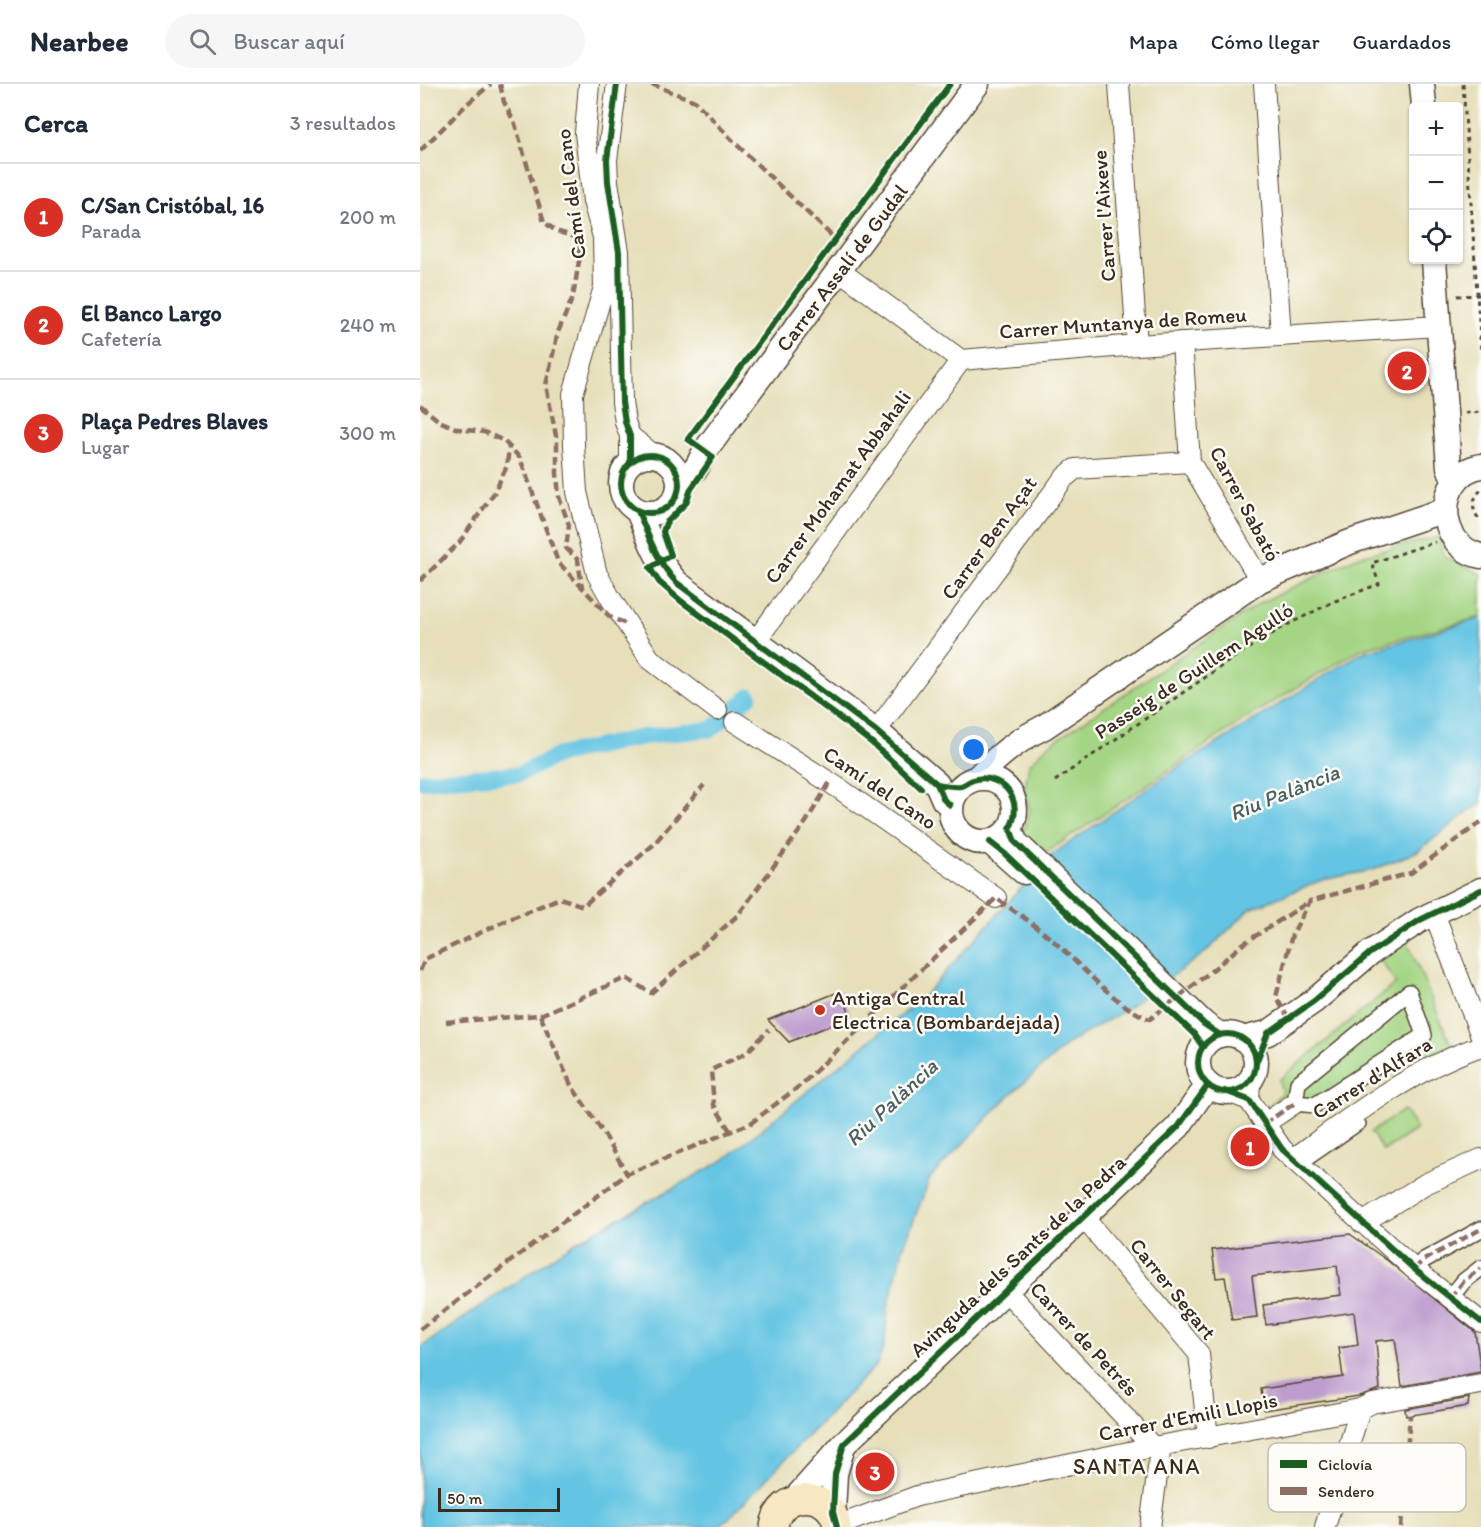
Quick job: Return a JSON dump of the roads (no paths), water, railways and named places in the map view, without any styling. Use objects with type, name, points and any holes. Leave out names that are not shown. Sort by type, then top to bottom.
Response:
[{"type":"main road","points":[[774,1527],[779,1511],[785,1504],[804,1498],[815,1499],[825,1504],[836,1522]]},
{"type":"street","name":"Camí del Cano","points":[[589,84],[585,133],[593,201],[603,237],[604,287],[573,394],[577,492],[597,574],[610,599],[650,659],[717,710]]},
{"type":"street","points":[[617,84],[607,160],[608,182],[619,252],[622,402],[630,436],[630,463]]},
{"type":"street","name":"Carrer Assalí de Gudal","points":[[679,487],[697,467],[705,451],[840,272],[977,84]]},
{"type":"street","name":"Carrer l'Aixeve","points":[[1119,84],[1137,345]]},
{"type":"street","points":[[1263,84],[1281,336]]},
{"type":"street","points":[[1422,84],[1424,102]]},
{"type":"street","points":[[1434,264],[1449,467],[1455,482]]},
{"type":"street","points":[[840,272],[960,360]]},
{"type":"street","name":"Carrer Muntanya de Romeu","points":[[960,360],[1137,345],[1439,326]]},
{"type":"street","name":"Carrer Sabató","points":[[1182,342],[1190,462],[1260,580]]},
{"type":"street","name":"Carrer Mohamat Abbahali","points":[[755,642],[960,360]]},
{"type":"street","points":[[630,436],[661,458],[679,478],[679,487],[673,502],[649,511],[624,498],[621,479],[630,463],[645,455],[661,458]]},
{"type":"street","name":"Carrer Assalí de Gudal","points":[[661,458],[679,463],[705,451]]},
{"type":"street","name":"Carrer Ben Açat","points":[[876,731],[1064,478],[1075,469],[1190,462]]},
{"type":"street","points":[[1481,466],[1473,468],[1455,482],[1448,496],[1448,520],[1455,541],[1473,555],[1481,556]]},
{"type":"street","points":[[649,511],[647,536],[665,570],[677,583],[876,731],[937,784],[944,800],[963,790],[987,778],[1006,787],[1011,794],[1015,811],[1010,828],[1001,837],[990,842],[974,842],[960,834],[952,821],[963,790],[999,755],[1019,740],[1044,727],[1260,580],[1350,542],[1416,521],[1448,520]]},
{"type":"street","name":"Camí del Cano","points":[[735,723],[840,789],[996,897]]},
{"type":"street","points":[[1006,787],[1017,757],[1044,727]]},
{"type":"street","points":[[1010,828],[1015,842],[1222,1040]]},
{"type":"street","points":[[990,842],[1194,1034],[1222,1040],[1255,1053],[1252,1081],[1264,1124],[1282,1149],[1362,1224],[1481,1322]]},
{"type":"street","points":[[1268,1033],[1252,1081],[1238,1090],[1217,1088],[1202,1077],[1198,1067],[1199,1057],[1222,1040],[1268,1033],[1314,1001],[1370,953],[1420,920],[1481,890]]},
{"type":"street","points":[[1434,913],[1481,1036]]},
{"type":"street","points":[[1264,1124],[1295,1103],[1315,1105],[1424,1035],[1409,992],[1298,1083],[1295,1103]]},
{"type":"street","name":"Carrer d'Alfara","points":[[1297,1162],[1349,1118],[1411,1078],[1459,1053],[1481,1046]]},
{"type":"street","name":"Avinguda dels Sants de la Pedra","points":[[795,1499],[844,1444],[1217,1088]]},
{"type":"street","points":[[1362,1224],[1425,1184],[1481,1158]]},
{"type":"street","name":"Carrer Segart","points":[[1083,1217],[1199,1354],[1208,1438]]},
{"type":"street","points":[[1414,1269],[1424,1260],[1481,1229]]},
{"type":"street","points":[[1450,1298],[1464,1281],[1481,1268]]},
{"type":"street","name":"Carrer de Petrés","points":[[1005,1290],[1157,1446]]},
{"type":"street","name":"Carrer d'Emili Llopis","points":[[836,1522],[917,1496],[1157,1446],[1360,1409],[1372,1402],[1481,1384]]},
{"type":"street","points":[[1350,1443],[1360,1409]]},
{"type":"street","points":[[836,1522],[835,1474],[844,1444]]},
{"type":"street","points":[[1150,1527],[1157,1446]]},
{"type":"street","points":[[1325,1527],[1329,1512]]},
{"type":"lane","points":[[1414,1084],[1446,1066],[1481,1054]]},
{"type":"lane","points":[[1297,1162],[1360,1124]]},
{"type":"water","name":"Riu Palància","points":[[1481,618],[1481,804],[1418,851],[1373,870],[1322,880],[1250,909],[1206,952],[1123,1011],[1069,1043],[1010,1095],[930,1178],[903,1248],[888,1307],[884,1346],[877,1364],[727,1520],[716,1527],[420,1527],[420,1348],[574,1243],[724,1160],[923,997],[1050,856],[1176,769],[1361,653]]},
{"type":"waterway","points":[[420,781],[519,774],[559,755],[642,737],[712,729],[750,696]]},
{"type":"place","name":"El Banco Largo","points":[[1407,371]]},
{"type":"place","name":"Antiga Central Electrica (Bombardejada)","points":[[820,1010]]},
{"type":"place","name":"C/San Cristóbal, 16","points":[[1250,1147]]},
{"type":"place","name":"Plaça Pedres Blaves","points":[[875,1472]]},
{"type":"district","name":"SANTA ANA","points":[[1137,1466]]}]
